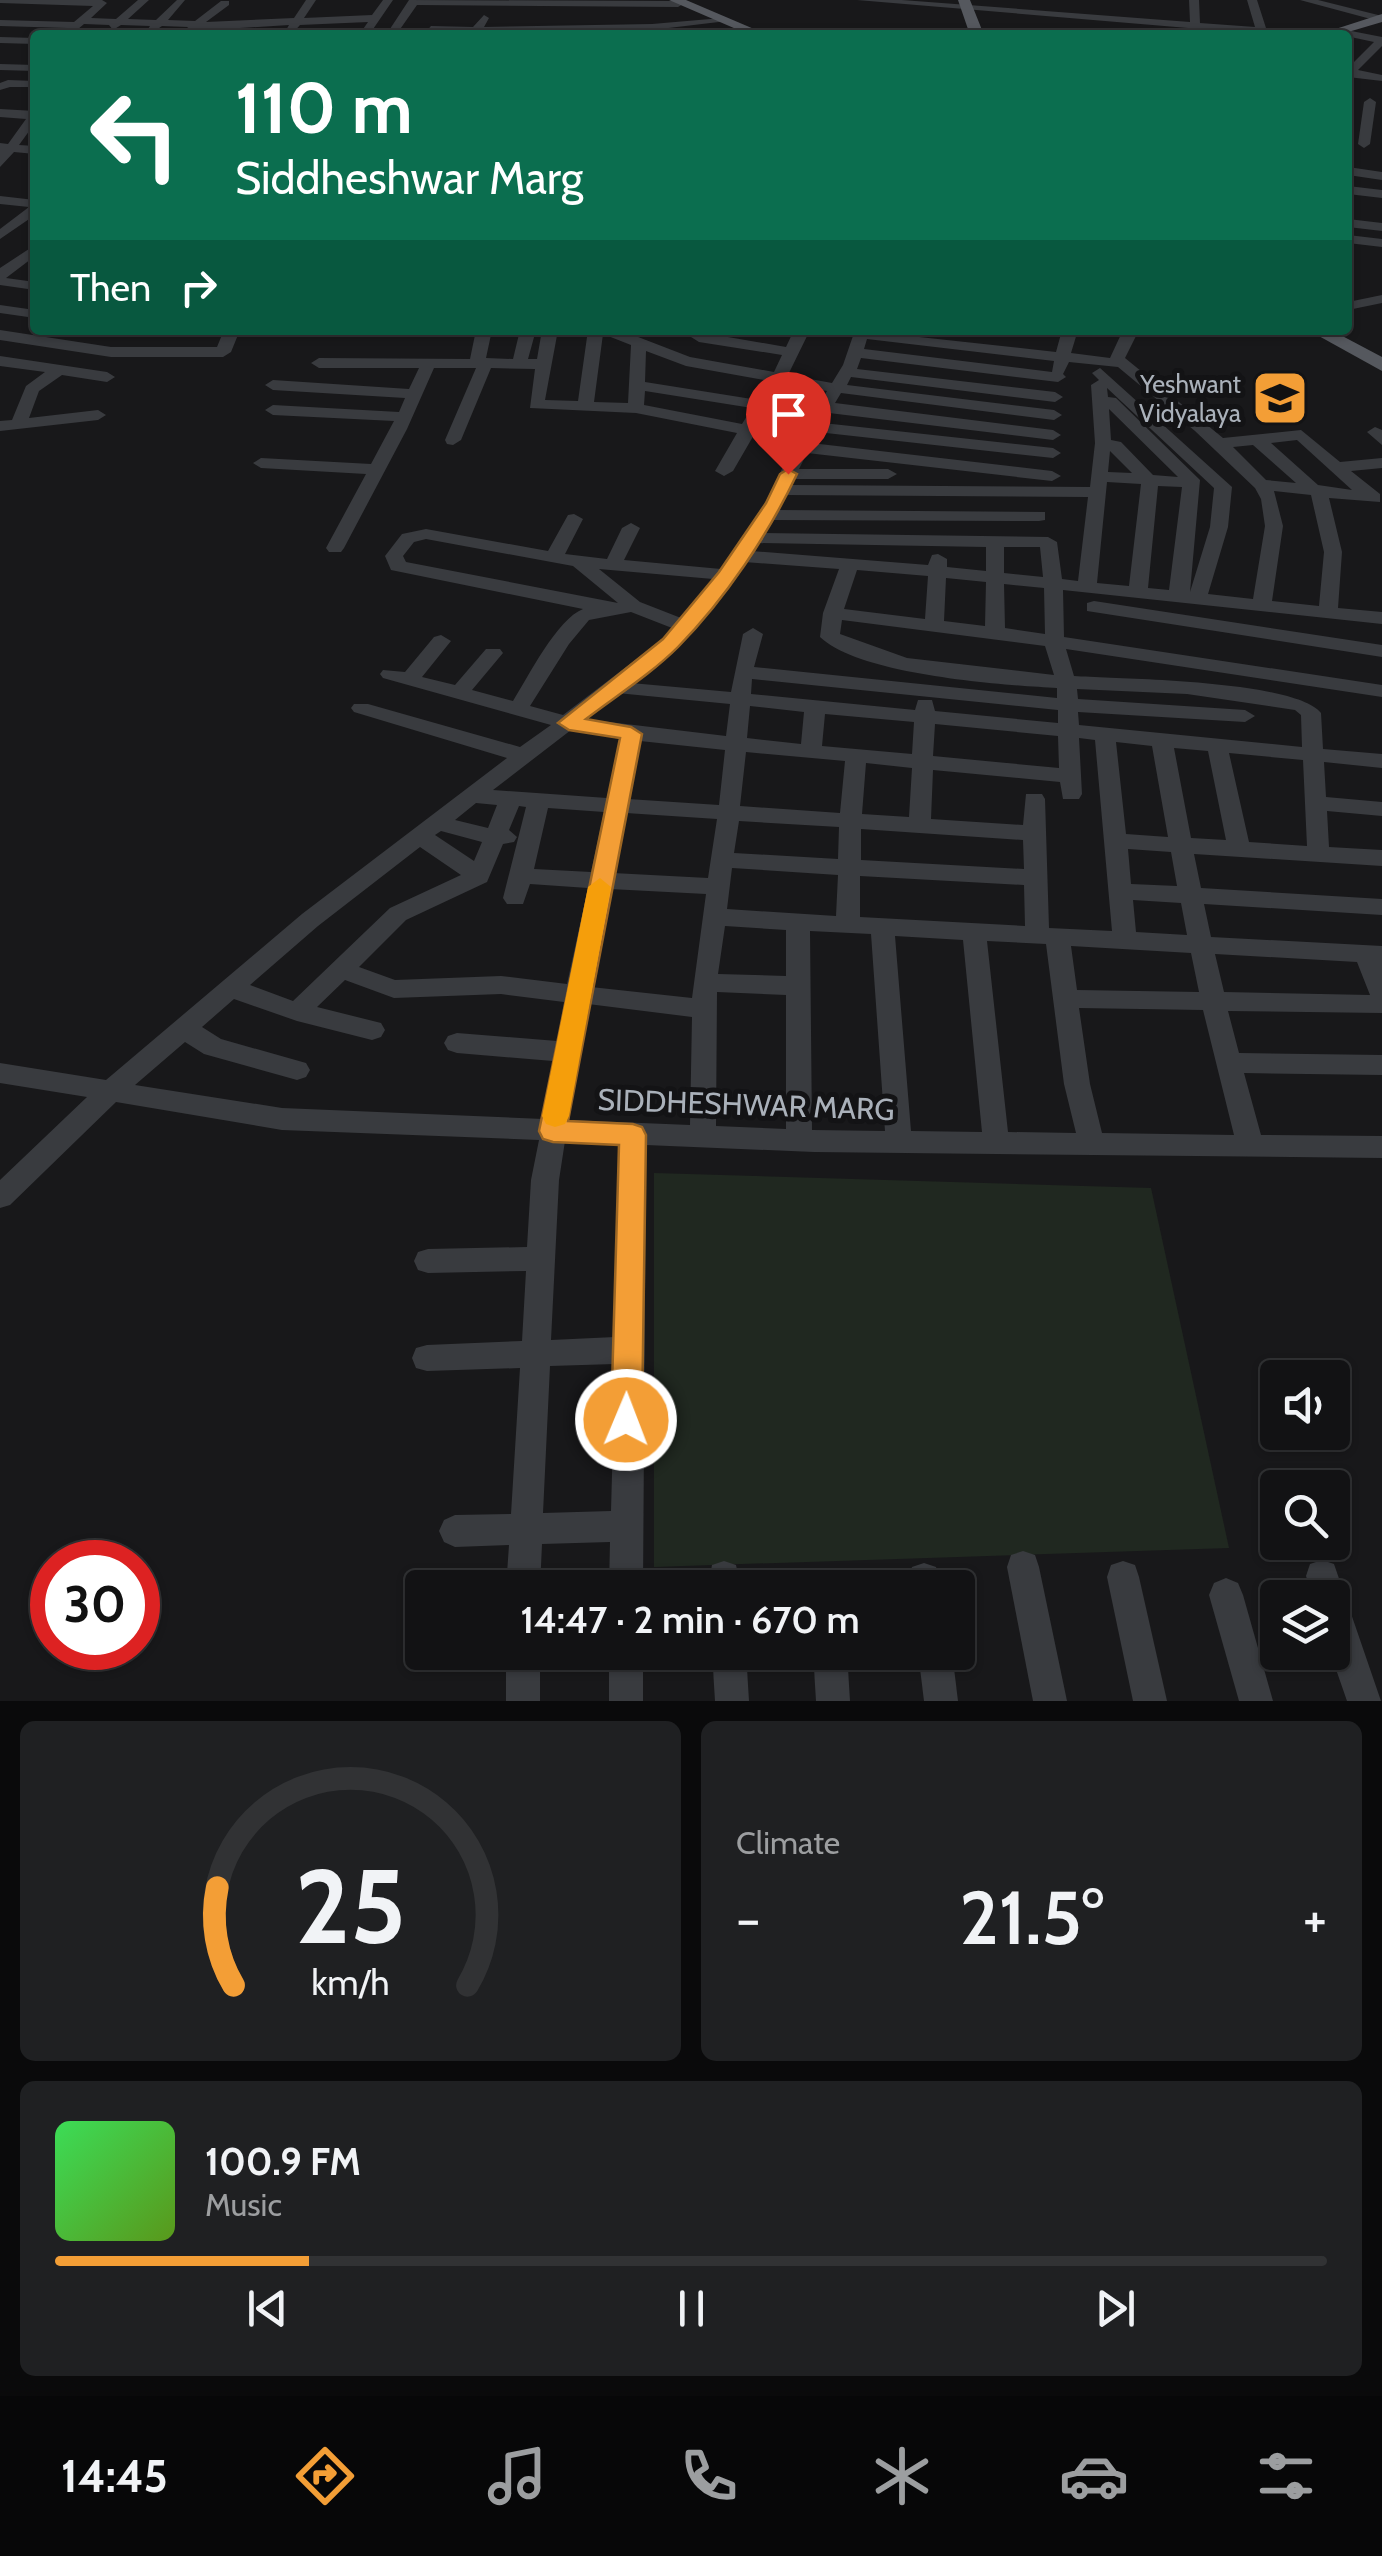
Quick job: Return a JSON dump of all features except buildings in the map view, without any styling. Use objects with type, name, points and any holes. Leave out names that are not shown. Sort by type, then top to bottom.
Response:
[{"type":"main road","points":[[678,1],[720,28]]},
{"type":"main road","points":[[678,1],[746,30]]},
{"type":"main road","points":[[1340,30],[1381,18]]},
{"type":"main road","points":[[1326,335],[1382,365]]},
{"type":"main road","points":[[1340,335],[1382,357]]},
{"type":"street","points":[[110,30],[144,0]]},
{"type":"street","points":[[291,30],[311,0]]},
{"type":"street","points":[[368,30],[388,0]]},
{"type":"street","points":[[862,0],[922,2],[972,20],[1077,30]]},
{"type":"street","points":[[1060,0],[1061,15]]},
{"type":"street","points":[[1194,0],[1195,26]]},
{"type":"street","points":[[1252,0],[1262,30]]},
{"type":"street","points":[[1305,0],[1381,18]]},
{"type":"street","points":[[190,30],[219,1]]},
{"type":"street","points":[[394,30],[414,1],[492,2],[525,7],[678,1]]},
{"type":"street","points":[[152,30],[181,2]]},
{"type":"street","points":[[478,30],[492,2]]},
{"type":"street","points":[[0,3],[11,18],[78,23],[254,29],[338,15],[376,18]]},
{"type":"street","points":[[102,3],[78,23],[11,18],[102,3]]},
{"type":"street","points":[[582,6],[578,30],[720,28]]},
{"type":"street","points":[[603,6],[643,28]]},
{"type":"street","points":[[972,20],[1013,6],[1061,15],[1125,15],[1249,30]]},
{"type":"street","points":[[254,29],[269,9]]},
{"type":"street","points":[[539,30],[542,13]]},
{"type":"street","points":[[329,30],[338,15]]},
{"type":"street","points":[[404,15],[485,17]]},
{"type":"street","points":[[1352,36],[1382,40],[1352,72]]},
{"type":"street","points":[[0,40],[30,42]]},
{"type":"street","points":[[0,51],[30,52]]},
{"type":"street","points":[[0,66],[30,65]]},
{"type":"street","points":[[1352,74],[1382,67]]},
{"type":"street","points":[[1352,74],[1382,78]]},
{"type":"street","points":[[1352,75],[1382,92]]},
{"type":"street","points":[[0,87],[8,83],[30,84]]},
{"type":"street","points":[[1364,144],[1372,124],[1370,102]]},
{"type":"street","points":[[0,113],[21,132]]},
{"type":"street","points":[[1372,124],[1382,131]]},
{"type":"street","points":[[0,125],[21,132]]},
{"type":"street","points":[[0,136],[21,132]]},
{"type":"street","points":[[0,163],[21,132]]},
{"type":"street","points":[[1352,142],[1382,146]]},
{"type":"street","points":[[1352,156],[1382,160]]},
{"type":"street","points":[[1352,172],[1382,176]]},
{"type":"street","points":[[1352,190],[1382,194]]},
{"type":"street","points":[[0,200],[30,202]]},
{"type":"street","points":[[3,230],[30,205]]},
{"type":"street","points":[[1352,223],[1382,227]]},
{"type":"street","points":[[3,230],[30,231]]},
{"type":"street","points":[[1352,240],[1382,244]]},
{"type":"street","points":[[0,278],[30,257]]},
{"type":"street","points":[[0,278],[30,285]]},
{"type":"street","points":[[1352,305],[1382,298]]},
{"type":"street","points":[[0,309],[30,313]]},
{"type":"street","points":[[0,335],[112,352],[223,352],[230,335]]},
{"type":"street","points":[[453,440],[482,363],[484,335]]},
{"type":"street","points":[[519,364],[527,335]]},
{"type":"street","points":[[549,335],[536,405],[636,408],[747,430]]},
{"type":"street","points":[[585,406],[606,335]]},
{"type":"street","points":[[620,335],[675,358],[779,378],[1054,406]]},
{"type":"street","points":[[656,388],[675,358],[700,335]]},
{"type":"street","points":[[711,335],[792,352]]},
{"type":"street","points":[[724,471],[800,335]]},
{"type":"street","points":[[0,1198],[112,1090],[310,920],[670,644],[746,547],[837,382],[922,335],[1060,357],[1104,371],[1218,443],[1270,499],[1274,537],[1261,606]]},
{"type":"street","points":[[1051,483],[1054,406],[1064,335]]},
{"type":"street","points":[[1089,647],[1104,371],[1128,335]]},
{"type":"street","points":[[636,408],[639,343]]},
{"type":"street","points":[[1,362],[107,377]]},
{"type":"street","points":[[319,363],[544,364]]},
{"type":"street","points":[[335,548],[378,470],[429,363]]},
{"type":"street","points":[[9,425],[32,388],[59,370]]},
{"type":"street","points":[[1104,371],[1192,483],[1187,598]]},
{"type":"street","points":[[1104,371],[1225,492]]},
{"type":"street","points":[[837,382],[1058,377]]},
{"type":"street","points":[[837,382],[1053,444]]},
{"type":"street","points":[[837,382],[1051,483]]},
{"type":"street","points":[[637,385],[760,405]]},
{"type":"street","points":[[273,386],[415,394]]},
{"type":"street","points":[[273,410],[404,417]]},
{"type":"street","points":[[9,425],[98,415]]},
{"type":"street","points":[[1218,443],[1301,435],[1376,498]]},
{"type":"street","points":[[1258,440],[1315,490],[1334,552],[1328,613]]},
{"type":"street","points":[[1103,444],[1114,446],[1150,482]]},
{"type":"street","points":[[1354,450],[1375,464],[1382,480]]},
{"type":"street","points":[[261,462],[378,470]]},
{"type":"street","points":[[1336,467],[1375,464]]},
{"type":"street","points":[[784,482],[888,474]]},
{"type":"street","points":[[784,482],[1192,483]]},
{"type":"street","points":[[1138,594],[1150,482]]},
{"type":"street","points":[[1225,492],[1262,486],[1376,498]]},
{"type":"street","points":[[1187,598],[1210,563],[1225,492]]},
{"type":"street","points":[[766,515],[1039,516]]},
{"type":"street","points":[[554,557],[574,519]]},
{"type":"street","points":[[613,565],[631,528]]},
{"type":"street","points":[[604,608],[398,566],[394,556],[408,538],[426,534],[578,562],[726,576]]},
{"type":"street","points":[[440,640],[400,676],[569,723],[631,734],[922,760],[1071,785],[1066,682],[1054,642],[1056,602],[1048,542],[882,540],[746,547]]},
{"type":"street","points":[[882,540],[885,566]]},
{"type":"street","points":[[934,626],[938,540]]},
{"type":"street","points":[[994,541],[995,633]]},
{"type":"street","points":[[746,547],[850,564],[1052,584],[1382,651]]},
{"type":"street","points":[[578,562],[633,606],[684,626]]},
{"type":"street","points":[[850,564],[833,613],[830,637],[846,646],[928,666],[1066,682],[1175,687],[1301,704],[1311,713],[1316,754],[1318,851]]},
{"type":"street","points":[[1092,595],[1138,594],[1382,618]]},
{"type":"street","points":[[518,709],[583,615],[604,608],[633,606]]},
{"type":"street","points":[[833,613],[1382,691]]},
{"type":"street","points":[[703,1137],[705,982],[738,744],[743,672],[753,634]]},
{"type":"street","points":[[459,693],[493,653]]},
{"type":"street","points":[[1171,660],[1179,712],[1173,741],[1179,844],[1187,894],[1211,1001],[1252,1147]]},
{"type":"street","points":[[920,826],[928,666]]},
{"type":"street","points":[[743,672],[1068,705],[1245,716]]},
{"type":"street","points":[[614,688],[1382,760]]},
{"type":"street","points":[[811,752],[815,706]]},
{"type":"street","points":[[361,708],[526,756]]},
{"type":"street","points":[[524,1570],[533,1354],[553,1131],[631,734]]},
{"type":"street","points":[[1105,735],[1125,938]]},
{"type":"street","points":[[1217,745],[1239,847]]},
{"type":"street","points":[[848,924],[856,756]]},
{"type":"street","points":[[474,796],[1034,834]]},
{"type":"street","points":[[297,1012],[370,938],[414,904],[478,876],[511,798]]},
{"type":"street","points":[[1034,799],[1035,878],[1066,998],[1078,1084],[1092,1145]]},
{"type":"street","points":[[540,800],[518,887],[601,880],[718,887]]},
{"type":"street","points":[[1318,803],[1382,809]]},
{"type":"street","points":[[441,822],[495,836],[530,840]]},
{"type":"street","points":[[422,837],[478,876]]},
{"type":"street","points":[[1114,841],[1382,858]]},
{"type":"street","points":[[722,860],[1035,878]]},
{"type":"street","points":[[1119,892],[1382,907]]},
{"type":"street","points":[[713,917],[1374,954],[1382,994]]},
{"type":"street","points":[[798,921],[799,1140]]},
{"type":"street","points":[[882,926],[898,1142]]},
{"type":"street","points":[[974,930],[996,1143]]},
{"type":"street","points":[[339,969],[394,989],[501,984],[704,1009]]},
{"type":"street","points":[[705,982],[798,986]]},
{"type":"street","points":[[231,988],[297,1012],[372,1030]]},
{"type":"street","points":[[1066,998],[1382,1004]]},
{"type":"street","points":[[183,1028],[214,1047],[298,1070]]},
{"type":"street","points":[[457,1043],[567,1052]]},
{"type":"street","points":[[1227,1063],[1382,1065]]},
{"type":"street","name":"SIDDHESHWAR MARG","points":[[0,1073],[282,1119],[799,1140],[1382,1147]]},
{"type":"street","points":[[625,1570],[633,1135]]},
{"type":"street","points":[[428,1261],[540,1259]]},
{"type":"street","points":[[427,1358],[628,1350]]},
{"type":"street","points":[[455,1530],[624,1526]]},
{"type":"street","points":[[1024,1568],[1050,1701]]},
{"type":"street","points":[[1123,1578],[1150,1701]]},
{"type":"street","points":[[1226,1596],[1256,1701]]},
{"type":"street","points":[[1350,1659],[1364,1701]]},
{"type":"street","points":[[522,1701],[523,1670]]},
{"type":"street","points":[[626,1670],[626,1701]]},
{"type":"street","points":[[730,1670],[732,1701]]},
{"type":"street","points":[[831,1670],[833,1701]]},
{"type":"street","points":[[937,1670],[941,1701]]},
{"type":"shaded area","points":[[654,1173],[1151,1188],[1229,1548],[654,1567]]},
{"type":"slow traffic","points":[[555,1116],[600,887]]},
{"type":"place","name":"Yeshwant Vidyalaya","points":[[1280,398]]},
{"type":"route","points":[[626,1420],[633,1135],[553,1131],[631,734],[569,723],[670,644],[726,576],[774,503],[788,474]]}]
